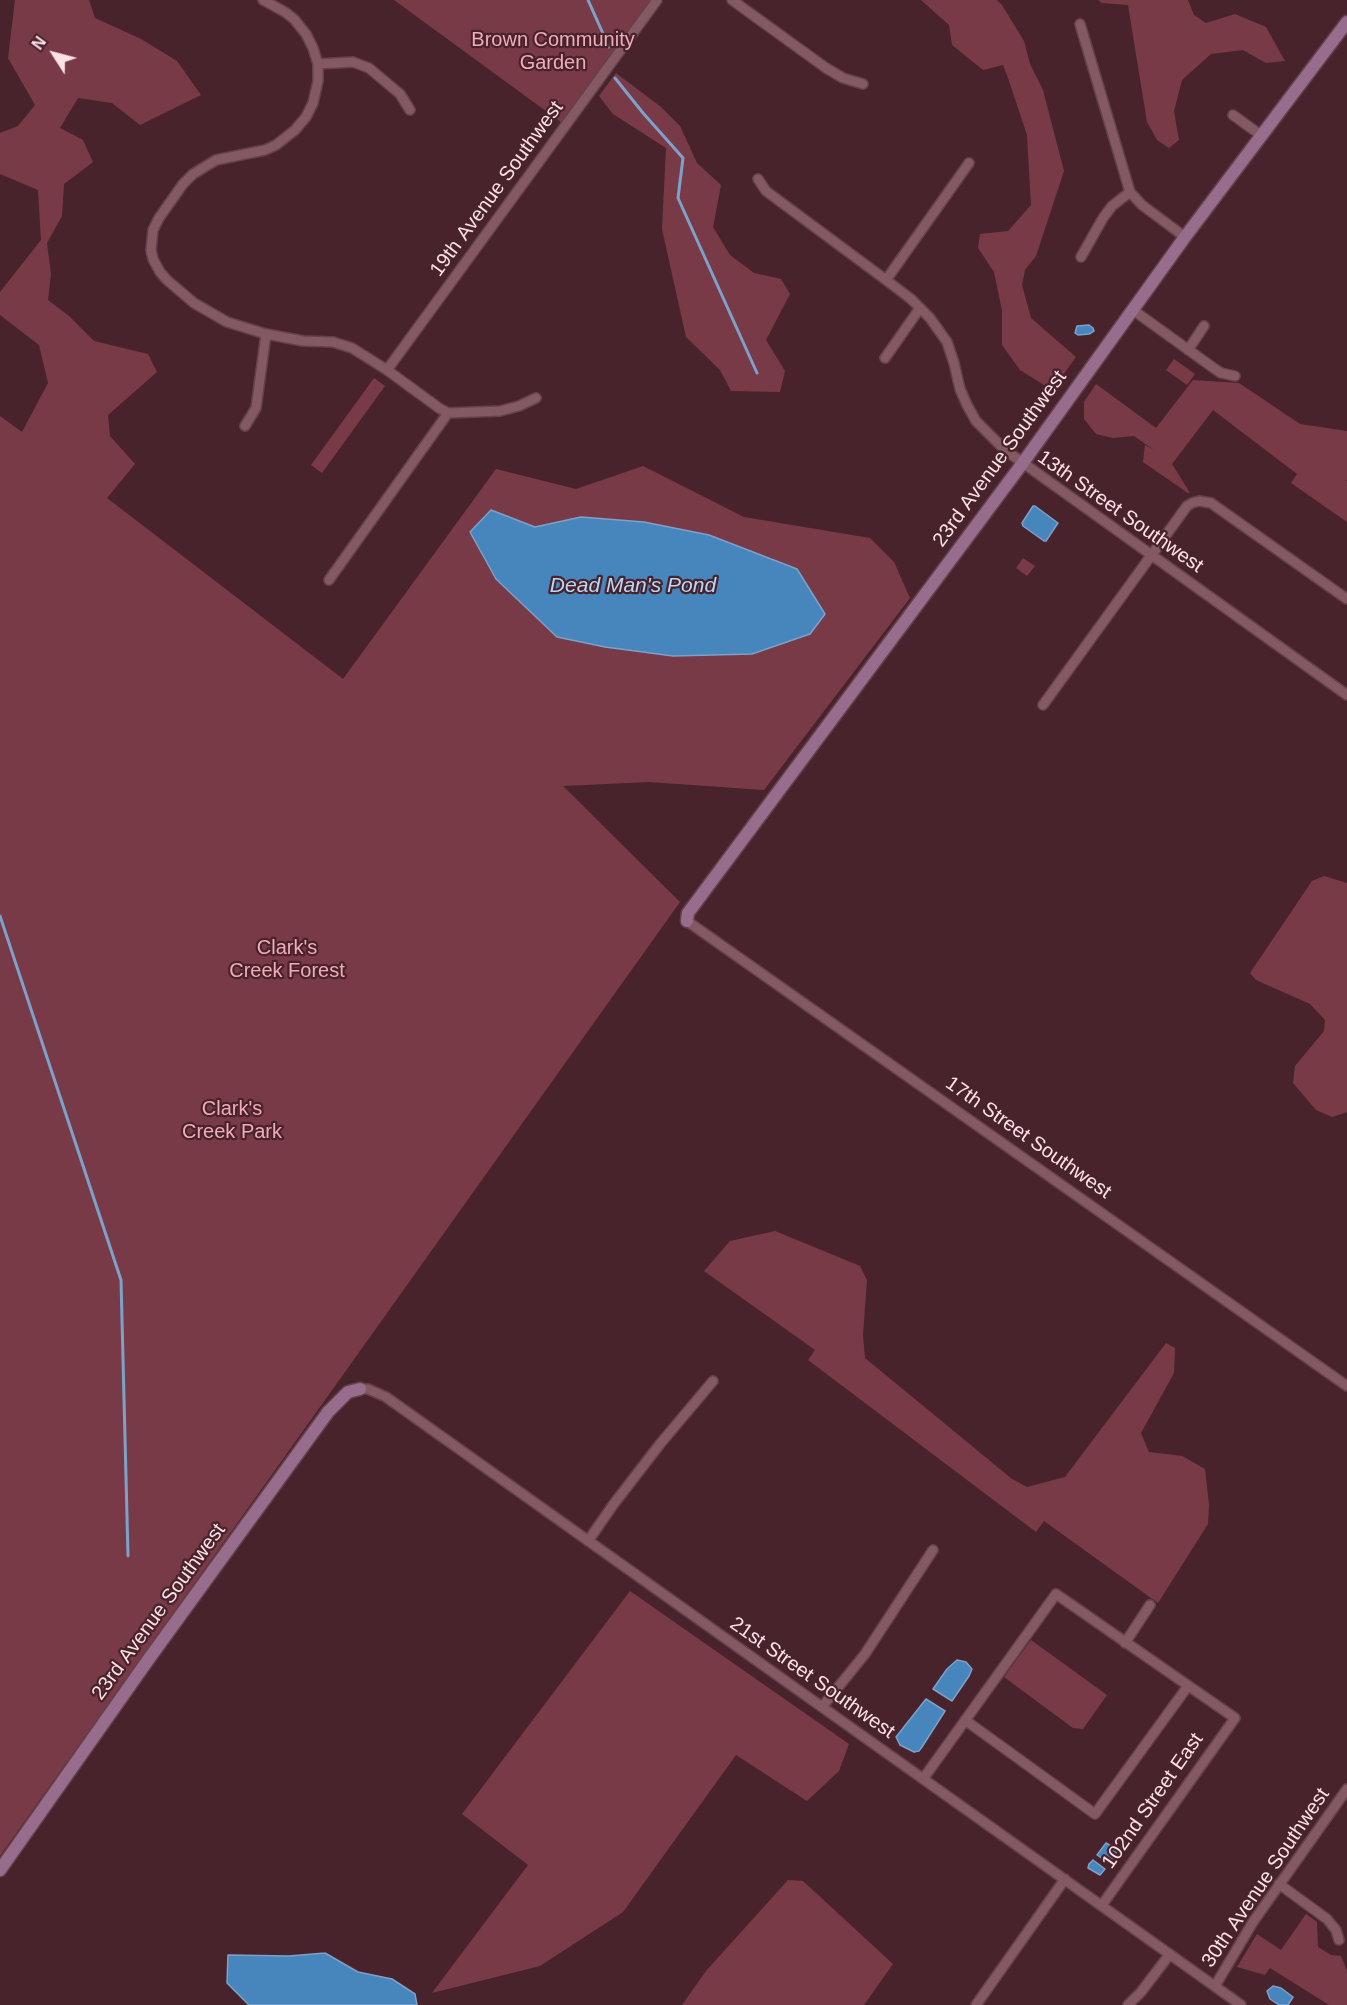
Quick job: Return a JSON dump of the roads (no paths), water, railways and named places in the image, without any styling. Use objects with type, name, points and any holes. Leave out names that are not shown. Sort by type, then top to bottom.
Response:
[{"type":"street","points":[[263,0],[285,12],[299,24],[313,48],[318,64],[318,81],[313,103],[306,117],[285,140],[266,150],[216,160],[193,174],[159,218],[153,230],[151,243],[153,260],[160,272],[194,303],[227,322],[266,334],[303,341],[341,344],[387,370],[448,413],[500,411],[536,398]]},
{"type":"street","name":"19th Avenue Southwest","points":[[387,370],[657,0]]},
{"type":"street","points":[[732,0],[826,68],[843,78],[863,84]]},
{"type":"street","name":"23rd Avenue Southwest","points":[[687,921],[688,913],[1022,464],[1185,237],[1347,22]]},
{"type":"street","points":[[1080,24],[1130,192],[1142,205],[1185,237]]},
{"type":"street","points":[[318,64],[353,62],[369,68],[393,86],[407,102],[410,110]]},
{"type":"street","points":[[1233,115],[1262,135]]},
{"type":"street","points":[[886,280],[969,163]]},
{"type":"street","name":"13th Street Southwest","points":[[758,179],[772,196],[886,280],[930,318],[947,342],[960,389],[976,421],[993,440],[1022,464],[1347,694]]},
{"type":"street","points":[[1081,257],[1112,206],[1130,192]]},
{"type":"street","points":[[885,358],[920,308]]},
{"type":"street","points":[[1133,310],[1221,373],[1235,376]]},
{"type":"street","points":[[1188,350],[1204,326]]},
{"type":"street","points":[[245,426],[256,408],[266,334]]},
{"type":"street","points":[[329,580],[448,413]]},
{"type":"street","points":[[1043,705],[1187,506],[1192,503],[1205,501],[1218,508],[1347,599]]},
{"type":"street","name":"17th Street Southwest","points":[[687,921],[1347,1386]]},
{"type":"street","points":[[588,1542],[654,1452],[713,1382]]},
{"type":"street","name":"23rd Avenue Southwest","points":[[0,1869],[328,1412],[348,1392],[360,1389]]},
{"type":"street","name":"21st Street Southwest","points":[[360,1389],[368,1389],[386,1397],[1241,2005]]},
{"type":"street","points":[[822,1707],[866,1654],[933,1550]]},
{"type":"street","points":[[923,1779],[965,1720],[1056,1593],[1188,1686],[1095,1814],[965,1720]]},
{"type":"street","points":[[1125,1643],[1150,1605]]},
{"type":"street","name":"102nd Street East","points":[[1102,1905],[1234,1718],[1188,1686]]},
{"type":"street","name":"30th Avenue Southwest","points":[[1215,1986],[1252,1922],[1344,1801],[1347,1789]]},
{"type":"street","points":[[976,2005],[1065,1879]]},
{"type":"street","points":[[1279,1884],[1328,1919],[1340,1940]]},
{"type":"street","points":[[1128,2005],[1170,1954]]},
{"type":"water","points":[[1089,325],[1094,331],[1089,334],[1075,333],[1077,326]]},
{"type":"water","points":[[1033,506],[1058,523],[1046,541],[1023,526],[1022,523]]},
{"type":"water","name":"Dead Man's Pond","points":[[491,510],[535,527],[581,517],[644,522],[709,535],[797,569],[825,614],[810,634],[752,654],[673,656],[605,647],[557,637],[496,579],[470,532]]},
{"type":"water","points":[[957,1660],[966,1662],[972,1669],[952,1701],[933,1689],[947,1669]]},
{"type":"water","points":[[926,1699],[945,1711],[919,1751],[914,1752],[900,1745],[896,1737]]},
{"type":"water","points":[[1106,1843],[1118,1850],[1109,1863],[1097,1855]]},
{"type":"water","points":[[1093,1860],[1105,1869],[1100,1875],[1088,1868]]},
{"type":"water","points":[[325,1953],[358,1972],[392,1979],[415,1994],[417,2005],[249,2005],[227,1983],[228,1955],[289,1956]]},
{"type":"water","points":[[1273,1986],[1281,1988],[1293,1997],[1288,2005],[1279,2005],[1270,1999],[1267,1991]]},
{"type":"waterway","points":[[588,0],[609,47]]},
{"type":"waterway","points":[[615,78],[683,158],[678,198],[757,373]]},
{"type":"waterway","points":[[0,916],[121,1280],[128,1556]]},
{"type":"park label","name":"Brown Community Garden","points":[[553,52]]},
{"type":"park label","name":"Clark's Creek Forest","points":[[287,960]]},
{"type":"park label","name":"Clark's Creek Park","points":[[232,1120]]}]
